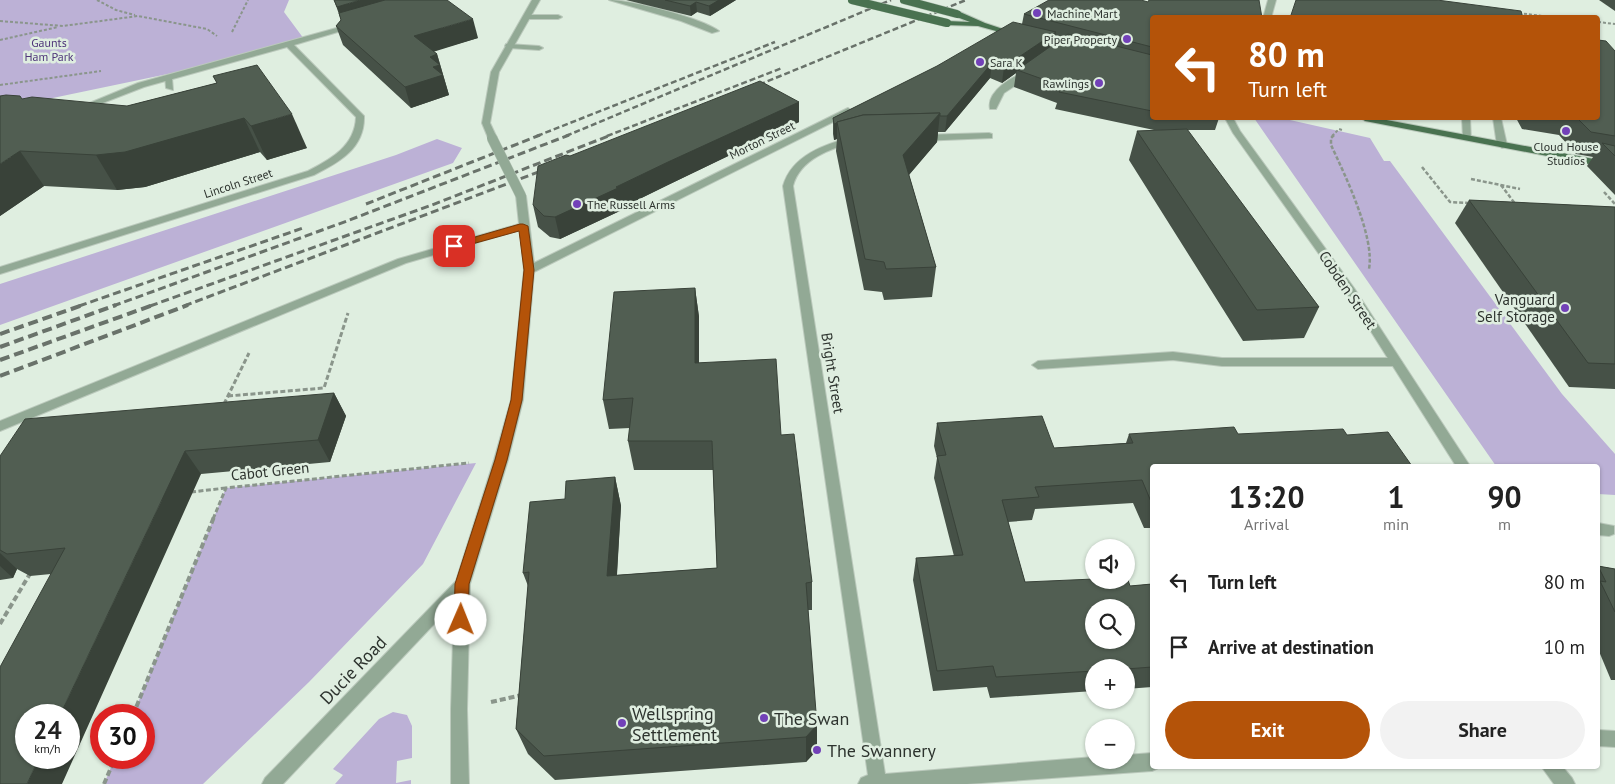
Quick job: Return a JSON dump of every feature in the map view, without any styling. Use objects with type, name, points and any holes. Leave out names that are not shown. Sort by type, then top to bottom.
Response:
[{"type":"main road","points":[[852,0],[947,23],[982,25]]},
{"type":"main road","points":[[904,0],[957,14],[982,25],[1026,37]]},
{"type":"main road","points":[[1375,120],[1615,166]]},
{"type":"street","name":"Ducie Road","points":[[460,784],[459,709],[462,584],[501,460],[517,400],[529,270],[521,196],[486,122],[494,72],[536,0]]},
{"type":"street","points":[[613,0],[684,19],[715,31]]},
{"type":"street","points":[[1268,15],[1272,0]]},
{"type":"street","points":[[527,17],[558,17]]},
{"type":"street","points":[[71,114],[110,96],[168,78],[366,23]]},
{"type":"street","points":[[990,40],[1007,32]]},
{"type":"street","name":"Lincoln Street","points":[[0,271],[311,173],[341,155],[359,134],[362,126],[360,116],[290,45]]},
{"type":"street","points":[[509,46],[539,48]]},
{"type":"street","points":[[993,107],[995,97],[1002,90],[1034,68]]},
{"type":"street","points":[[168,78],[170,88]]},
{"type":"street","name":"Morton Street","points":[[529,270],[857,107]]},
{"type":"street","name":"Cobden Street","points":[[1231,120],[1236,131],[1350,290],[1462,464]]},
{"type":"street","points":[[1466,120],[1468,138]]},
{"type":"street","points":[[1496,120],[1502,145]]},
{"type":"street","points":[[910,138],[989,136]]},
{"type":"street","name":"Bright Street","points":[[871,139],[839,143],[803,162],[792,174],[788,186],[873,784]]},
{"type":"street","points":[[0,426],[402,261],[523,226]]},
{"type":"street","points":[[1038,365],[1174,356],[1222,362],[1396,362]]},
{"type":"street","name":"Ducie Road","points":[[272,784],[462,584]]},
{"type":"street","points":[[1600,738],[1615,739]]},
{"type":"street","points":[[873,784],[1016,771],[1150,762]]},
{"type":"street","points":[[1553,769],[1566,784]]},
{"type":"path","points":[[97,0],[116,10],[138,16],[207,29],[219,37],[228,50],[238,54],[253,55]]},
{"type":"path","points":[[224,44],[235,27],[248,0]]},
{"type":"path","points":[[1518,13],[1534,15]]},
{"type":"path","points":[[0,40],[63,26],[138,16]]},
{"type":"path","points":[[0,21],[63,26]]},
{"type":"path","points":[[1600,22],[1615,24]]},
{"type":"path","points":[[1345,130],[1339,129],[1331,138],[1331,145],[1354,195],[1371,260],[1368,271],[1350,290]]},
{"type":"path","points":[[1422,167],[1450,202],[1469,203]]},
{"type":"path","points":[[1471,179],[1520,190]]},
{"type":"path","points":[[1501,185],[1517,207],[1507,206]]},
{"type":"path","points":[[228,396],[324,388],[360,278]]},
{"type":"path","points":[[224,404],[267,317]]},
{"type":"path","name":"Cabot Green","points":[[138,704],[226,488],[501,460]]},
{"type":"path","points":[[191,492],[226,488]]},
{"type":"path","points":[[0,624],[34,567]]},
{"type":"path","points":[[506,698],[522,695],[523,685]]},
{"type":"path","points":[[104,784],[110,769]]},
{"type":"green space","name":"Gaunts Ham Park","points":[[0,0],[289,0],[284,12],[304,39],[182,71],[0,109]]},
{"type":"green space","points":[[1255,120],[1290,120],[1370,138],[1384,161],[1390,161],[1562,394],[1615,454],[1615,495],[1600,494],[1600,464],[1495,464]]},
{"type":"green space","points":[[437,139],[462,148],[453,163],[0,325],[0,284],[396,155]]},
{"type":"green space","points":[[476,463],[423,564],[309,682],[203,784],[104,784],[110,769],[155,769],[155,704],[138,704],[226,488]]},
{"type":"green space","points":[[393,712],[407,715],[412,726],[412,758],[397,761],[396,783],[411,780],[411,784],[335,784],[343,775],[333,769],[379,719]]},
{"type":"building","points":[[334,0],[360,0],[337,7]]},
{"type":"building","points":[[385,0],[447,0],[473,19],[414,36],[437,54],[430,57],[440,65],[433,67],[443,75],[405,87],[336,26],[341,20],[339,13]]},
{"type":"building","points":[[665,0],[719,0],[709,6],[696,2],[690,6]]},
{"type":"building","points":[[1049,0],[1141,0],[1148,2],[1149,0],[1259,0],[1262,15],[1150,15],[1150,46],[1024,14]]},
{"type":"building","points":[[1296,0],[1437,0],[1521,11],[1522,15],[1291,15]]},
{"type":"building","points":[[1013,22],[1056,32],[1004,67],[992,63],[947,116],[940,116],[940,113],[863,115],[834,124],[833,118],[937,66]]},
{"type":"building","points":[[1068,34],[1150,54],[1150,111],[1059,92],[1062,86],[1017,70]]},
{"type":"building","points":[[1600,40],[1606,41],[1615,51],[1615,136],[1591,132],[1579,120],[1600,120]]},
{"type":"building","points":[[257,65],[292,114],[251,126],[244,118],[125,152],[96,155],[20,151],[0,164],[0,96],[20,96],[22,99],[32,97],[127,106],[217,83],[213,76]]},
{"type":"building","points":[[760,81],[799,102],[668,162],[555,217],[544,216],[533,205],[538,166],[566,155],[570,156]]},
{"type":"building","points":[[940,113],[903,155],[936,267],[886,269],[884,262],[865,259],[837,122],[863,115]]},
{"type":"building","points":[[1187,129],[1319,307],[1257,310],[1137,131]]},
{"type":"building","points":[[1602,143],[1615,146],[1615,156]]},
{"type":"building","name":"Vanguard Self Storage","points":[[1469,200],[1615,207],[1615,364],[1588,363]]},
{"type":"building","points":[[695,288],[695,363],[776,359],[781,435],[794,434],[812,582],[806,583],[817,725],[806,737],[544,756],[516,729],[529,572],[523,573],[530,502],[565,499],[566,481],[615,477],[607,576],[717,568],[712,441],[628,441],[633,398],[603,400],[614,292]]},
{"type":"building","points":[[334,393],[318,440],[185,451],[65,704],[15,704],[15,769],[34,769],[27,784],[0,784],[0,667],[65,548],[7,554],[0,550],[0,456],[25,419]]},
{"type":"building","points":[[1042,416],[1054,448],[1133,443],[1129,434],[1234,427],[1238,434],[1343,429],[1347,435],[1388,432],[1411,464],[1150,464],[1150,499],[1142,480],[1035,487],[1039,497],[1002,500],[1025,582],[1085,579],[1085,589],[1135,589],[1135,586],[1150,584],[1150,667],[1135,668],[1135,659],[1085,659],[1085,672],[996,677],[993,666],[937,671],[916,558],[963,555],[937,456],[946,455],[937,423]]},
{"type":"building","points":[[1600,566],[1615,569],[1615,612],[1600,581],[1606,582]]},
{"type":"railway","points":[[566,136],[891,0]]},
{"type":"railway","points":[[751,88],[966,0]]},
{"type":"railway","points":[[537,136],[775,42]]},
{"type":"railway","points":[[607,136],[782,68]]},
{"type":"railway","points":[[366,204],[540,135]]},
{"type":"railway","points":[[113,306],[347,221],[569,135]]},
{"type":"railway","points":[[150,306],[432,205],[611,135]]},
{"type":"railway","points":[[184,306],[549,168]]},
{"type":"railway","points":[[79,306],[303,228]]},
{"type":"railway","points":[[0,334],[83,305]]},
{"type":"railway","points":[[0,347],[116,305]]},
{"type":"railway","points":[[0,360],[153,305]]},
{"type":"railway","points":[[0,376],[188,305]]},
{"type":"place","name":"Machine Mart","points":[[1037,13]]},
{"type":"place","name":"Piper Property","points":[[1127,39]]},
{"type":"place","name":"Sara K","points":[[980,62]]},
{"type":"place","name":"Rawlings","points":[[1099,83]]},
{"type":"place","name":"Cloud House Studios","points":[[1566,131]]},
{"type":"place","name":"The Russell Arms","points":[[577,204]]},
{"type":"place","name":"Vanguard Self Storage","points":[[1565,308]]},
{"type":"place","name":"The Swan","points":[[764,718]]},
{"type":"place","name":"Wellspring Settlement","points":[[622,723]]},
{"type":"place","name":"The Swannery","points":[[817,750]]},
{"type":"route","points":[[454,246],[523,226],[529,270],[517,400],[501,460],[462,584],[461,620]]}]
